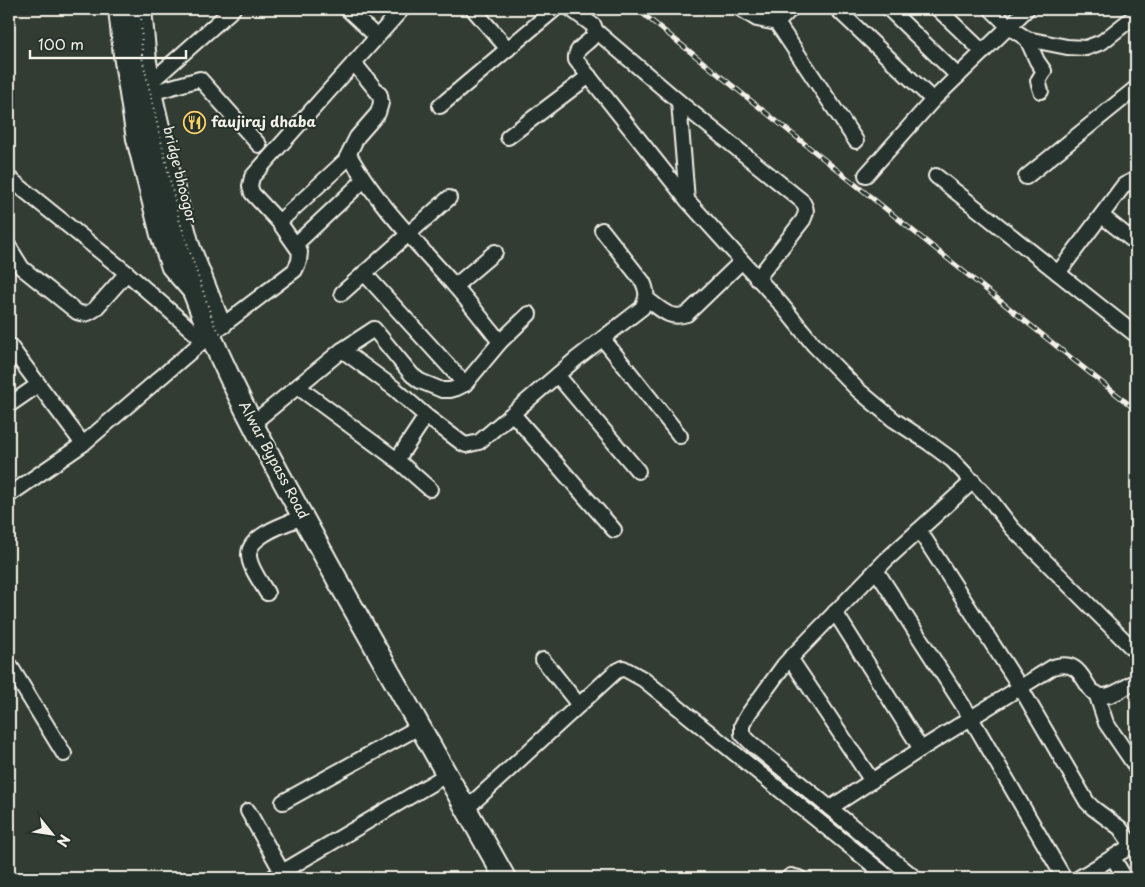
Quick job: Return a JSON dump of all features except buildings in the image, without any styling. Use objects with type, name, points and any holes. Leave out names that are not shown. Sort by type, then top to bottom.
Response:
[{"type":"highway","name":"Alwar Bypass Road","points":[[129,9],[140,97],[156,167],[173,234],[196,299],[216,336],[253,423],[419,728],[505,878]]},
{"type":"street","points":[[116,9],[134,139],[158,235],[169,268],[196,299]]},
{"type":"street","points":[[143,9],[153,87],[216,336]]},
{"type":"street","points":[[153,87],[234,9]]},
{"type":"street","points":[[347,9],[377,37]]},
{"type":"street","points":[[9,495],[83,444],[296,270],[300,252],[279,222],[252,193],[250,186],[252,177],[402,9]]},
{"type":"street","points":[[474,9],[508,49]]},
{"type":"street","points":[[440,106],[555,9]]},
{"type":"street","points":[[571,9],[594,26],[596,31],[679,102],[794,193],[806,208],[803,220],[757,279]]},
{"type":"street","points":[[741,9],[757,18],[777,23],[856,141]]},
{"type":"street","points":[[777,23],[791,9]]},
{"type":"street","points":[[836,9],[933,100]]},
{"type":"street","points":[[889,9],[958,76]]},
{"type":"street","points":[[938,9],[983,52]]},
{"type":"street","points":[[991,9],[1009,27],[1027,39],[1066,47],[1086,48],[1102,42],[1136,15]]},
{"type":"street","points":[[866,174],[933,100],[1027,9]]},
{"type":"street","points":[[596,31],[594,37],[578,49],[575,54],[576,60],[686,200],[814,345],[858,390],[894,420],[930,443],[952,460],[992,502],[1012,528],[1136,652]]},
{"type":"street","points":[[1027,39],[1044,71],[1038,81],[1041,91]]},
{"type":"street","points":[[279,222],[345,161],[357,137],[378,112],[381,103],[380,95],[354,63]]},
{"type":"street","points":[[508,136],[589,76]]},
{"type":"street","points":[[153,87],[200,78],[259,145]]},
{"type":"street","points":[[1026,177],[1136,88]]},
{"type":"street","points":[[679,102],[686,200]]},
{"type":"street","points":[[349,155],[364,180],[407,234],[455,286],[500,342]]},
{"type":"street","points":[[936,176],[1136,335]]},
{"type":"street","points":[[9,178],[127,273],[216,336]]},
{"type":"street","points":[[1058,273],[1124,185],[1136,179]]},
{"type":"street","points":[[296,244],[364,180]]},
{"type":"street","points":[[342,294],[448,198]]},
{"type":"street","points":[[1102,216],[1136,243]]},
{"type":"street","points":[[342,350],[466,445],[479,442],[642,308],[647,299],[648,292],[644,282],[602,230]]},
{"type":"street","points":[[9,247],[22,268],[83,315],[89,314],[96,309],[127,273]]},
{"type":"street","points":[[455,286],[494,252]]},
{"type":"street","points":[[647,299],[670,316],[679,317],[687,314],[741,262]]},
{"type":"street","points":[[364,273],[465,384]]},
{"type":"street","points":[[253,423],[342,350],[374,329],[412,375],[420,381],[442,390],[457,388],[465,384],[500,342],[529,314]]},
{"type":"street","points":[[603,339],[680,436]]},
{"type":"street","points":[[9,345],[83,444]]},
{"type":"street","points":[[558,376],[638,471]]},
{"type":"street","points":[[9,405],[38,384]]},
{"type":"street","points":[[298,387],[397,460],[430,489]]},
{"type":"street","points":[[513,414],[614,530]]},
{"type":"street","points":[[397,460],[426,416]]},
{"type":"street","points":[[916,878],[742,734],[742,725],[768,685],[790,658],[876,570],[973,481]]},
{"type":"street","points":[[267,593],[250,562],[250,547],[255,540],[268,532],[303,516]]},
{"type":"street","points":[[919,530],[1020,687],[1087,802],[1120,828],[1134,844],[1079,878]]},
{"type":"street","points":[[876,570],[971,718],[1064,878]]},
{"type":"street","points":[[835,612],[921,749]]},
{"type":"street","points":[[790,658],[872,781]]},
{"type":"street","points":[[543,660],[579,705]]},
{"type":"street","points":[[9,664],[64,754]]},
{"type":"street","points":[[830,808],[1020,687],[1053,667],[1062,664],[1070,665],[1076,669],[1096,693],[1106,723],[1136,767]]},
{"type":"street","points":[[466,809],[615,672],[623,668],[643,679],[889,878]]},
{"type":"street","points":[[1096,693],[1102,696],[1110,695],[1136,681]]},
{"type":"street","points":[[283,802],[419,728]]},
{"type":"street","points":[[248,811],[277,875],[446,775]]},
{"type":"street","points":[[1113,858],[1125,878]]},
{"type":"street","points":[[788,878],[791,876],[799,878]]},
{"type":"path","name":"bridge bhoogor","points":[[143,9],[142,58],[179,219],[214,324],[216,336]]},
{"type":"railway","points":[[637,9],[1136,410]]},
{"type":"place","name":"faujiraj dhaba","points":[[195,122]]}]
